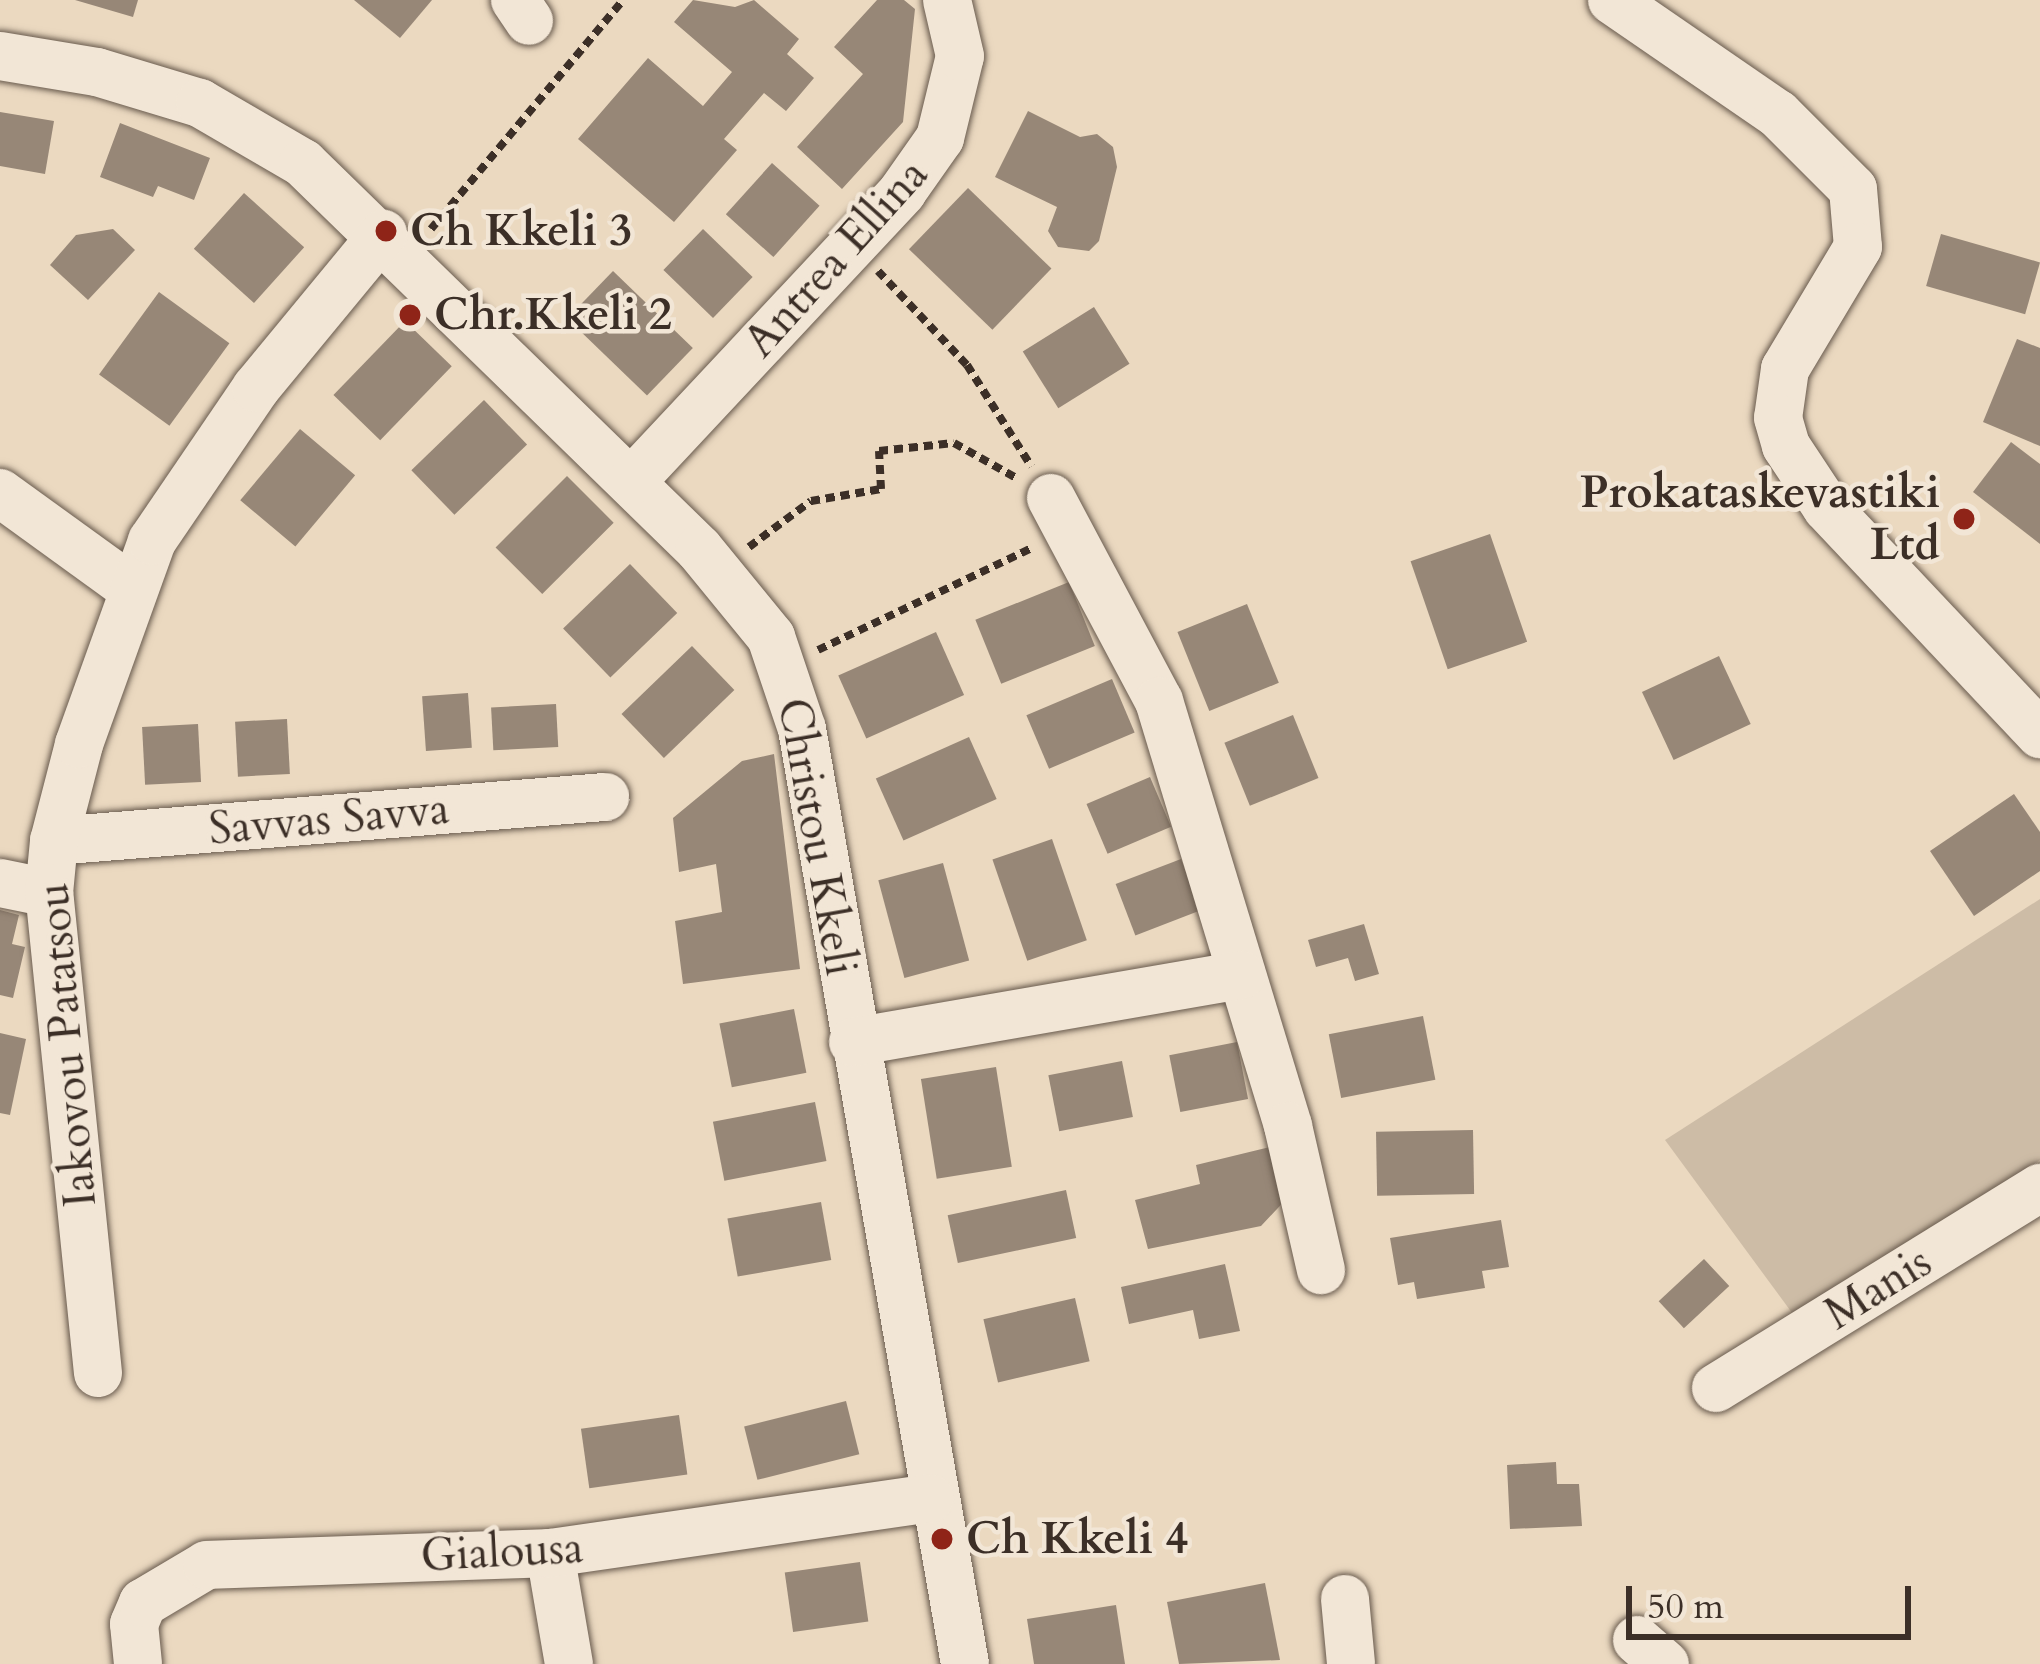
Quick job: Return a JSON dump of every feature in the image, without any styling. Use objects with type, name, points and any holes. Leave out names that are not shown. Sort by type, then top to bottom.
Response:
[{"type":"street","name":"Antrea Ellina","points":[[632,481],[853,245],[940,138],[959,56],[947,0]]},
{"type":"street","points":[[1612,0],[1778,114],[1853,189],[1858,247],[1785,369],[1778,418],[1786,446],[1828,508],[2040,734]]},
{"type":"street","name":"Christou Kkeli","points":[[0,56],[97,72],[200,104],[261,132],[395,246],[719,569],[784,666],[802,729],[931,1498],[965,1664]]},
{"type":"street","name":"Iakovou Patatsou","points":[[98,1373],[49,893],[54,841],[131,588],[152,541],[256,388],[395,246]]},
{"type":"street","points":[[0,494],[131,588]]},
{"type":"street","points":[[1059,514],[1159,701],[1288,1126],[1321,1270]]},
{"type":"street","name":"Savvas Savva","points":[[54,841],[605,797]]},
{"type":"street","points":[[0,883],[49,893]]},
{"type":"street","points":[[853,1042],[1241,975]]},
{"type":"street","name":"Manis","points":[[1716,1388],[2040,1188]]},
{"type":"street","name":"Gialousa","points":[[138,1664],[134,1624],[143,1604],[207,1565],[550,1552],[931,1498]]},
{"type":"street","points":[[550,1552],[569,1664]]},
{"type":"street","points":[[1345,1599],[1351,1664]]},
{"type":"path","points":[[395,246],[622,0]]},
{"type":"path","points":[[853,245],[967,365],[1059,514]]},
{"type":"path","points":[[719,569],[811,501],[880,489],[879,451],[955,442],[1059,514]]},
{"type":"path","points":[[784,666],[1059,514]]},
{"type":"shaded area","points":[[2040,899],[2040,1160],[1795,1317],[1665,1140]]},
{"type":"building","points":[[75,0],[138,0],[133,17]]},
{"type":"building","points":[[354,0],[432,0],[400,38]]},
{"type":"building","points":[[693,0],[735,7],[754,0],[799,39],[787,54],[814,78],[786,111],[764,93],[724,139],[737,150],[674,222],[578,139],[648,58],[703,106],[732,72],[674,22]]},
{"type":"building","points":[[877,0],[904,0],[915,9],[903,122],[842,189],[797,147],[863,74],[834,47]]},
{"type":"building","points":[[1028,111],[1080,137],[1097,134],[1113,147],[1117,167],[1099,241],[1089,251],[1058,247],[1048,231],[1057,207],[995,177]]},
{"type":"building","points":[[0,112],[54,121],[45,174],[0,166]]},
{"type":"building","points":[[120,123],[210,158],[194,200],[158,186],[153,197],[100,177]]},
{"type":"building","points":[[772,163],[820,206],[773,257],[726,214]]},
{"type":"building","points":[[968,188],[1051,269],[992,330],[909,249]]},
{"type":"building","points":[[244,193],[304,247],[254,303],[194,249]]},
{"type":"building","points":[[113,229],[135,250],[88,300],[50,265],[76,235]]},
{"type":"building","points":[[703,229],[753,277],[713,318],[663,270]]},
{"type":"building","points":[[1941,234],[2040,262],[2025,314],[1926,286]]},
{"type":"building","points":[[613,271],[693,348],[647,396],[567,318]]},
{"type":"building","points":[[159,292],[229,343],[169,426],[99,375]]},
{"type":"building","points":[[1094,307],[1130,364],[1058,408],[1023,352]]},
{"type":"building","points":[[405,321],[452,366],[380,440],[333,395]]},
{"type":"building","points":[[2017,339],[2040,348],[2040,446],[1983,422]]},
{"type":"building","points":[[484,400],[527,445],[454,515],[411,470]]},
{"type":"building","points":[[300,429],[355,475],[295,547],[240,500]]},
{"type":"building","points":[[2011,442],[2040,464],[2040,544],[1973,492]]},
{"type":"building","points":[[567,476],[614,523],[542,594],[496,547]]},
{"type":"building","points":[[1490,534],[1527,642],[1448,669],[1411,561]]},
{"type":"building","points":[[630,564],[677,613],[610,678],[563,629]]},
{"type":"building","points":[[1069,582],[1095,646],[1001,684],[975,620]]},
{"type":"building","points":[[1247,604],[1279,683],[1209,711],[1177,632]]},
{"type":"building","points":[[936,632],[964,695],[866,739],[838,676]]},
{"type":"building","points":[[692,646],[734,690],[664,758],[622,714]]},
{"type":"building","points":[[1719,656],[1751,724],[1674,760],[1642,692]]},
{"type":"building","points":[[1112,679],[1135,732],[1049,769],[1026,715]]},
{"type":"building","points":[[468,693],[472,748],[426,751],[422,696]]},
{"type":"building","points":[[556,704],[558,747],[493,750],[491,707]]},
{"type":"building","points":[[1293,715],[1318,778],[1250,806],[1224,743]]},
{"type":"building","points":[[287,719],[290,774],[238,777],[235,722]]},
{"type":"building","points":[[198,724],[201,782],[145,785],[142,727]]},
{"type":"building","points":[[969,737],[997,799],[903,841],[876,778]]},
{"type":"building","points":[[774,754],[800,969],[683,984],[675,921],[722,912],[716,864],[679,872],[673,818],[742,761]]},
{"type":"building","points":[[1150,777],[1171,827],[1108,854],[1086,804]]},
{"type":"building","points":[[2014,794],[2040,832],[2040,871],[1974,916],[1930,851]]},
{"type":"building","points":[[1052,839],[1087,940],[1027,961],[992,860]]},
{"type":"building","points":[[1181,859],[1201,910],[1135,935],[1116,884]]},
{"type":"building","points":[[943,863],[969,961],[904,978],[878,880]]},
{"type":"building","points":[[0,910],[19,915],[12,944],[25,947],[13,998],[0,995]]},
{"type":"building","points":[[1364,924],[1379,974],[1355,981],[1348,958],[1316,967],[1308,940]]},
{"type":"building","points":[[794,1009],[806,1073],[732,1087],[719,1024]]},
{"type":"building","points":[[1423,1016],[1435,1080],[1341,1098],[1329,1034]]},
{"type":"building","points":[[0,1033],[26,1039],[10,1115],[0,1113]]},
{"type":"building","points":[[1237,1042],[1248,1099],[1180,1112],[1169,1055]]},
{"type":"building","points":[[1122,1061],[1133,1117],[1059,1131],[1048,1075]]},
{"type":"building","points":[[996,1067],[1012,1167],[937,1179],[921,1079]]},
{"type":"building","points":[[815,1102],[826,1161],[724,1181],[713,1122]]},
{"type":"building","points":[[1473,1130],[1474,1194],[1377,1196],[1376,1132]]},
{"type":"building","points":[[1278,1145],[1291,1194],[1261,1226],[1148,1249],[1135,1200],[1200,1184],[1196,1165]]},
{"type":"building","points":[[1066,1190],[1076,1238],[958,1263],[948,1215]]},
{"type":"building","points":[[821,1202],[831,1260],[738,1277],[727,1218]]},
{"type":"building","points":[[1501,1220],[1509,1267],[1482,1271],[1485,1288],[1417,1299],[1414,1282],[1398,1285],[1390,1238]]},
{"type":"building","points":[[1704,1259],[1729,1286],[1684,1328],[1659,1301]]},
{"type":"building","points":[[1225,1264],[1240,1331],[1199,1339],[1193,1310],[1129,1324],[1121,1287]]},
{"type":"building","points":[[1075,1298],[1090,1361],[998,1382],[983,1319]]},
{"type":"building","points":[[846,1401],[859,1454],[757,1480],[744,1426]]},
{"type":"building","points":[[679,1415],[687,1474],[589,1488],[581,1429]]},
{"type":"building","points":[[1556,1462],[1557,1484],[1579,1484],[1582,1526],[1510,1529],[1507,1465]]},
{"type":"building","points":[[860,1562],[868,1621],[793,1632],[785,1573]]},
{"type":"building","points":[[1265,1583],[1280,1660],[1179,1664],[1167,1602]]},
{"type":"building","points":[[1116,1605],[1125,1664],[1034,1664],[1027,1619]]},
{"type":"place","name":"Ch Kkeli 3","points":[[386,231]]},
{"type":"place","name":"Chr.Kkeli 2","points":[[410,315]]},
{"type":"place","name":"Prokataskevastiki Ltd","points":[[1964,519]]},
{"type":"place","name":"Ch Kkeli 4","points":[[942,1539]]}]
